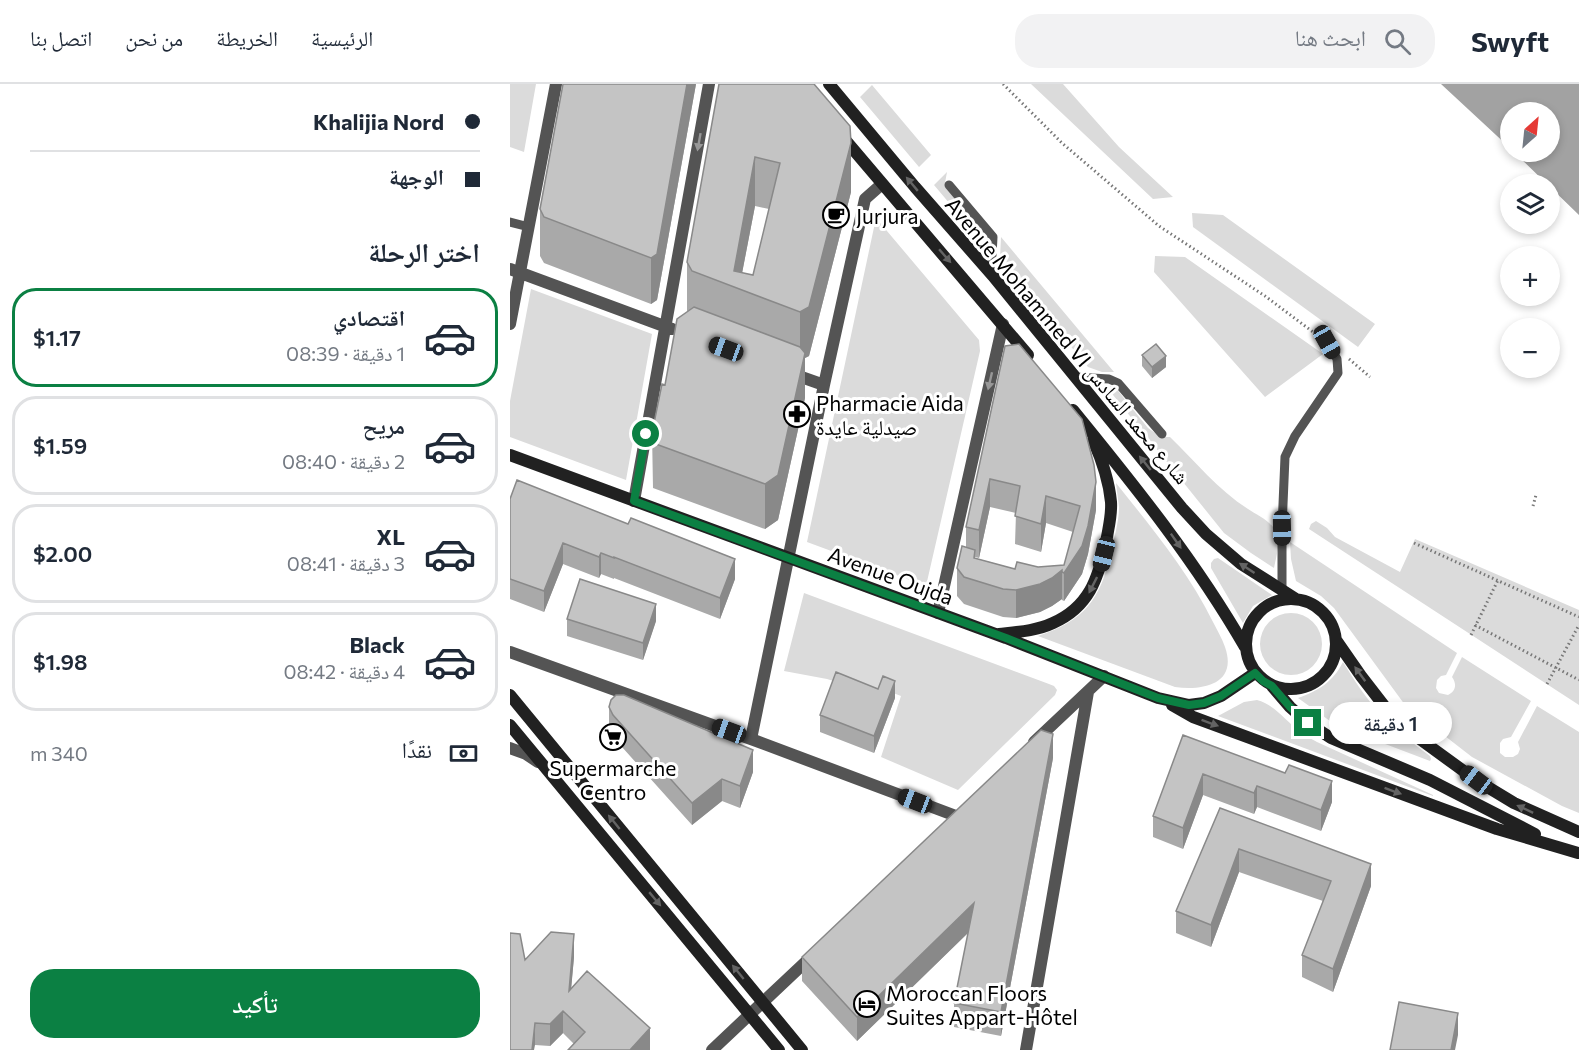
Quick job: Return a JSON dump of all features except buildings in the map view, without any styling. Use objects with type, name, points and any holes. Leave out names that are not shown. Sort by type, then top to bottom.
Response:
[{"type":"main road","name":"Avenue Mohammed VI شارع محمد السادس","points":[[830,84],[991,274],[1182,508],[1206,534],[1241,564],[1296,599]]},
{"type":"main road","name":"Avenue Mohammed VI شارع محمد السادس","points":[[832,124],[1038,367]]},
{"type":"main road","name":"Avenue Mohammed VI شارع محمد السادس","points":[[1067,402],[1168,529],[1245,647]]},
{"type":"main road","points":[[995,634],[1030,630],[1053,623],[1078,607],[1095,585],[1104,554],[1111,502],[1106,474],[1088,428]]},
{"type":"main road","name":"Avenue Oujda","points":[[510,455],[995,634],[1158,698],[1189,705],[1204,703],[1221,696],[1255,673]]},
{"type":"main road","points":[[1296,599],[1312,604],[1329,619],[1336,640],[1335,656],[1328,670],[1317,681],[1303,688],[1287,690],[1272,686],[1255,673],[1245,647],[1246,632],[1252,619],[1263,608],[1275,602],[1296,599]]},
{"type":"main road","points":[[1336,640],[1385,707],[1417,737],[1476,780],[1514,803],[1579,832]]},
{"type":"main road","points":[[1272,686],[1308,723],[1331,738],[1430,780],[1531,833],[1579,853]]},
{"type":"main road","points":[[510,694],[802,1050]]},
{"type":"main road","points":[[1158,698],[1193,717],[1497,829],[1579,853]]},
{"type":"main road","points":[[510,725],[779,1050]]},
{"type":"street","points":[[510,324],[515,270],[529,227],[556,111],[556,84]]},
{"type":"street","points":[[634,501],[710,84]]},
{"type":"street","points":[[751,739],[865,199],[882,184]]},
{"type":"street","points":[[515,270],[686,334]]},
{"type":"street","points":[[938,613],[1003,324]]},
{"type":"street","points":[[784,370],[824,386]]},
{"type":"street","points":[[510,652],[956,816]]},
{"type":"street","points":[[1022,754],[1104,676]]},
{"type":"street","points":[[1026,1050],[1088,692]]},
{"type":"street","points":[[510,748],[526,754],[545,766]]},
{"type":"street","points":[[712,1050],[820,948]]},
{"type":"lane","points":[[949,185],[993,237],[991,274]]},
{"type":"lane","points":[[510,222],[529,227]]},
{"type":"lane","points":[[1282,590],[1285,457],[1295,436],[1338,374],[1337,359],[1327,342]]},
{"type":"lane","points":[[1075,377],[1109,379],[1118,383],[1162,434]]},
{"type":"path","points":[[1003,84],[1062,143],[1159,226],[1265,296],[1327,342]]},
{"type":"path","points":[[1348,358],[1370,377]]},
{"type":"path","points":[[1533,506],[1536,495]]},
{"type":"path","points":[[1414,543],[1579,617]]},
{"type":"path","points":[[1471,635],[1498,580]]},
{"type":"path","points":[[1475,625],[1579,680]]},
{"type":"path","points":[[1547,684],[1579,625]]},
{"type":"shaded area","points":[[510,84],[536,84],[524,152],[510,147]]},
{"type":"shaded area","points":[[1031,84],[1063,84],[1119,147],[1173,197],[1153,199]]},
{"type":"shaded area","points":[[1441,84],[1579,84],[1579,215],[1560,197],[1560,174],[1537,174],[1524,162],[1560,162],[1560,102],[1500,102],[1500,139]]},
{"type":"shaded area","points":[[872,85],[931,155],[919,167],[860,97]]},
{"type":"shaded area","points":[[947,172],[945,183],[947,189],[989,239],[987,248],[934,185]]},
{"type":"shaded area","points":[[1192,213],[1223,215],[1375,324],[1358,347],[1193,227]]},
{"type":"shaded area","points":[[876,218],[979,340],[980,351],[926,586],[807,542]]},
{"type":"shaded area","points":[[1001,237],[1114,372],[1102,372],[1088,367],[1002,264]]},
{"type":"shaded area","points":[[1155,256],[1185,257],[1323,354],[1265,397],[1154,272]]},
{"type":"shaded area","points":[[531,289],[652,334],[626,480],[510,437],[510,401]]},
{"type":"shaded area","points":[[1105,385],[1115,387],[1148,428],[1161,437],[1170,437],[1227,493],[1271,525],[1278,540],[1274,568],[1224,533]]},
{"type":"shaded area","points":[[1116,483],[1181,567],[1221,637],[1228,660],[1227,669],[1222,677],[1207,686],[1175,687],[1038,636],[1078,616],[1095,596],[1107,569],[1117,524],[1119,507]]},
{"type":"shaded area","points":[[1316,521],[1335,537],[1400,572],[1415,539],[1579,610],[1579,705],[1309,529]]},
{"type":"shaded area","points":[[1290,542],[1457,653],[1446,675],[1437,680],[1436,688],[1439,693],[1448,695],[1454,689],[1452,677],[1462,657],[1531,701],[1511,737],[1503,739],[1500,743],[1500,753],[1505,757],[1518,754],[1520,749],[1518,742],[1537,706],[1579,732],[1579,813],[1472,757],[1405,705],[1334,608],[1321,596],[1296,581]]},
{"type":"shaded area","points":[[1218,558],[1272,595],[1253,606],[1243,623],[1211,568],[1211,563]]},
{"type":"shaded area","points":[[804,593],[1049,684],[1057,690],[1055,695],[958,790],[881,757],[901,696],[880,688],[876,699],[827,679],[784,671]]},
{"type":"shaded area","points":[[1291,613],[1303,615],[1313,622],[1320,632],[1322,644],[1320,656],[1313,666],[1303,673],[1291,675],[1279,673],[1269,666],[1262,656],[1260,644],[1262,632],[1269,622],[1279,615]]},
{"type":"shaded area","points":[[1343,662],[1376,709],[1430,756],[1430,761],[1330,721],[1298,698],[1324,685],[1335,675]]},
{"type":"shaded area","points":[[1257,700],[1275,709],[1300,732],[1317,742],[1433,796],[1218,716],[1244,702]]},
{"type":"place","name":"Jurjura","points":[[836,215]]},
{"type":"place","name":"Pharmacie Aida صيدلية عايدة","points":[[797,414]]},
{"type":"place","name":"Supermarche Centro","points":[[613,737]]},
{"type":"place","name":"Moroccan Floors Suites Appart-Hôtel","points":[[867,1004]]},
{"type":"route","points":[[646,434],[634,501],[1006,638],[1158,698],[1189,705],[1204,703],[1221,696],[1255,673],[1272,686],[1308,723]]}]
